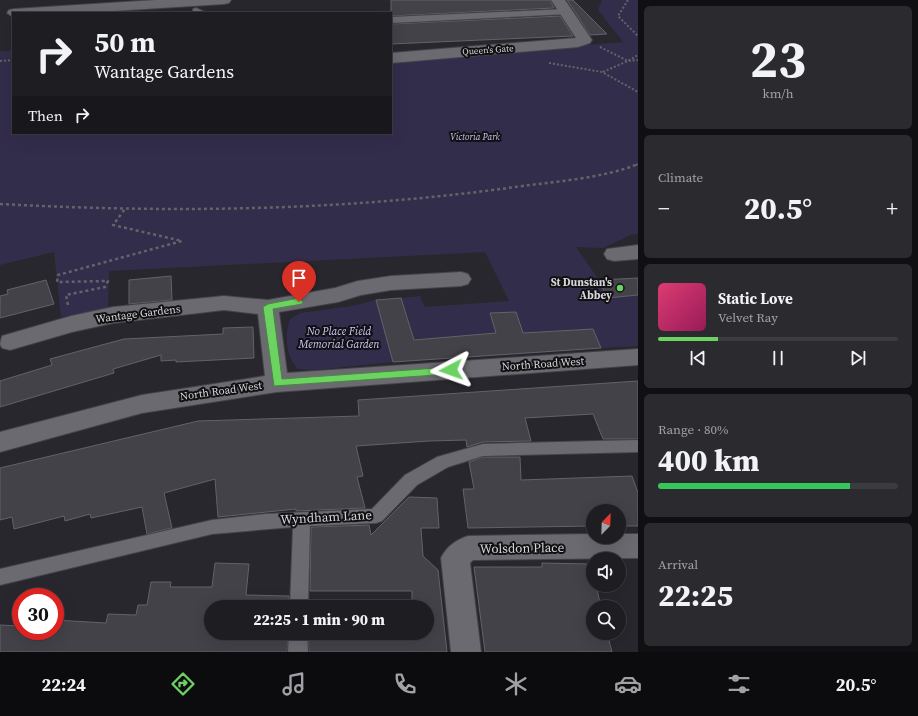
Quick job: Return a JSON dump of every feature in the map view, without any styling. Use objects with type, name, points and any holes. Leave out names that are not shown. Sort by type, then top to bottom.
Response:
[{"type":"street","points":[[59,12],[197,9],[224,0]]},
{"type":"street","points":[[562,6],[585,40]]},
{"type":"street","points":[[0,14],[12,13]]},
{"type":"street","name":"Queen's Gate","points":[[392,58],[578,43],[585,40]]},
{"type":"street","points":[[614,254],[638,252]]},
{"type":"street","name":"Wantage Gardens","points":[[10,342],[71,324],[113,315],[224,303],[268,307],[338,295],[388,275],[461,280]]},
{"type":"street","points":[[268,307],[277,383]]},
{"type":"street","name":"North Road West","points":[[0,442],[142,404],[192,395],[277,383],[638,357]]},
{"type":"street","name":"Wolsdon Place","points":[[466,652],[455,558],[468,548],[638,546]]},
{"type":"lane","points":[[392,20],[562,6]]},
{"type":"lane","name":"Wyndham Lane","points":[[0,577],[212,527],[265,521],[376,516],[411,480],[442,462],[483,450],[638,446]]},
{"type":"lane","points":[[299,600],[302,519]]},
{"type":"lane","points":[[298,640],[298,652]]},
{"type":"path","points":[[628,0],[618,16],[638,36]]},
{"type":"path","points":[[585,40],[628,61],[638,60]]},
{"type":"path","points":[[638,55],[602,72],[638,92]]},
{"type":"path","points":[[0,61],[12,60]]},
{"type":"path","points":[[0,204],[79,208],[236,208],[350,205],[461,194],[621,172],[638,164]]},
{"type":"path","points":[[71,324],[66,295],[105,287],[108,281],[57,282],[58,275],[182,241],[113,225],[125,208]]},
{"type":"green space","name":"Victoria Park","points":[[602,0],[638,0],[638,234],[633,234],[603,248],[576,247],[599,280],[607,297],[638,295],[638,346],[601,348],[593,329],[523,333],[516,312],[490,313],[496,333],[414,340],[401,298],[420,296],[425,307],[509,301],[485,252],[109,271],[108,308],[61,317],[54,252],[0,265],[0,51],[12,51],[12,134],[392,134],[392,61],[623,42],[598,10]]},
{"type":"green space","name":"No Place Field Memorial Garden","points":[[376,300],[393,362],[315,370],[298,369],[291,358],[287,345],[287,332],[290,319],[300,313],[352,306]]},
{"type":"building","points":[[391,0],[550,0],[554,8],[392,16]]},
{"type":"building","points":[[567,0],[573,0],[607,34],[590,35]]},
{"type":"building","points":[[560,16],[573,36],[392,44],[392,24]]},
{"type":"building","points":[[171,276],[172,300],[129,304],[129,280]]},
{"type":"building","name":"St Dunstan's Abbey","points":[[638,278],[638,295],[607,298],[599,280]]},
{"type":"building","points":[[46,280],[54,304],[0,318],[0,296],[8,294],[7,290]]},
{"type":"building","points":[[401,298],[414,340],[496,333],[490,313],[516,312],[523,333],[593,329],[601,348],[393,362],[376,300]]},
{"type":"building","points":[[253,327],[254,358],[176,362],[176,360],[161,361],[161,355],[113,369],[114,373],[0,407],[0,381],[52,365],[50,359],[124,339],[223,334],[223,328]]},
{"type":"building","points":[[638,381],[638,439],[603,439],[593,414],[525,418],[531,441],[483,442],[467,447],[466,440],[356,446],[363,476],[357,477],[365,508],[296,511],[296,509],[218,517],[215,479],[164,493],[172,528],[147,534],[142,507],[91,518],[90,514],[65,521],[64,516],[14,529],[12,517],[0,520],[0,468],[198,421],[359,416],[358,400]]},
{"type":"building","points":[[483,457],[520,457],[521,480],[632,476],[638,493],[638,526],[626,526],[626,504],[586,504],[586,526],[468,528],[463,489],[474,489],[469,462]]},
{"type":"building","points":[[409,497],[437,498],[439,528],[421,528],[423,556],[438,570],[447,652],[309,652],[308,640],[434,640],[434,600],[412,600],[412,591],[310,591],[311,527],[369,525],[371,535]]},
{"type":"building","points":[[215,563],[249,564],[246,595],[289,596],[289,600],[204,600],[204,640],[288,640],[287,652],[0,652],[0,625],[12,626],[12,640],[64,640],[64,621],[106,623],[108,614],[136,615],[138,605],[147,605],[151,582],[171,582],[170,587],[212,587]]},
{"type":"building","points":[[542,563],[586,564],[586,592],[598,592],[599,600],[586,600],[586,640],[609,640],[612,652],[485,652],[474,567],[542,567]]},
{"type":"place","name":"St Dunstan's Abbey","points":[[620,288]]},
{"type":"route","points":[[299,302],[268,307],[277,383],[451,370]]}]
